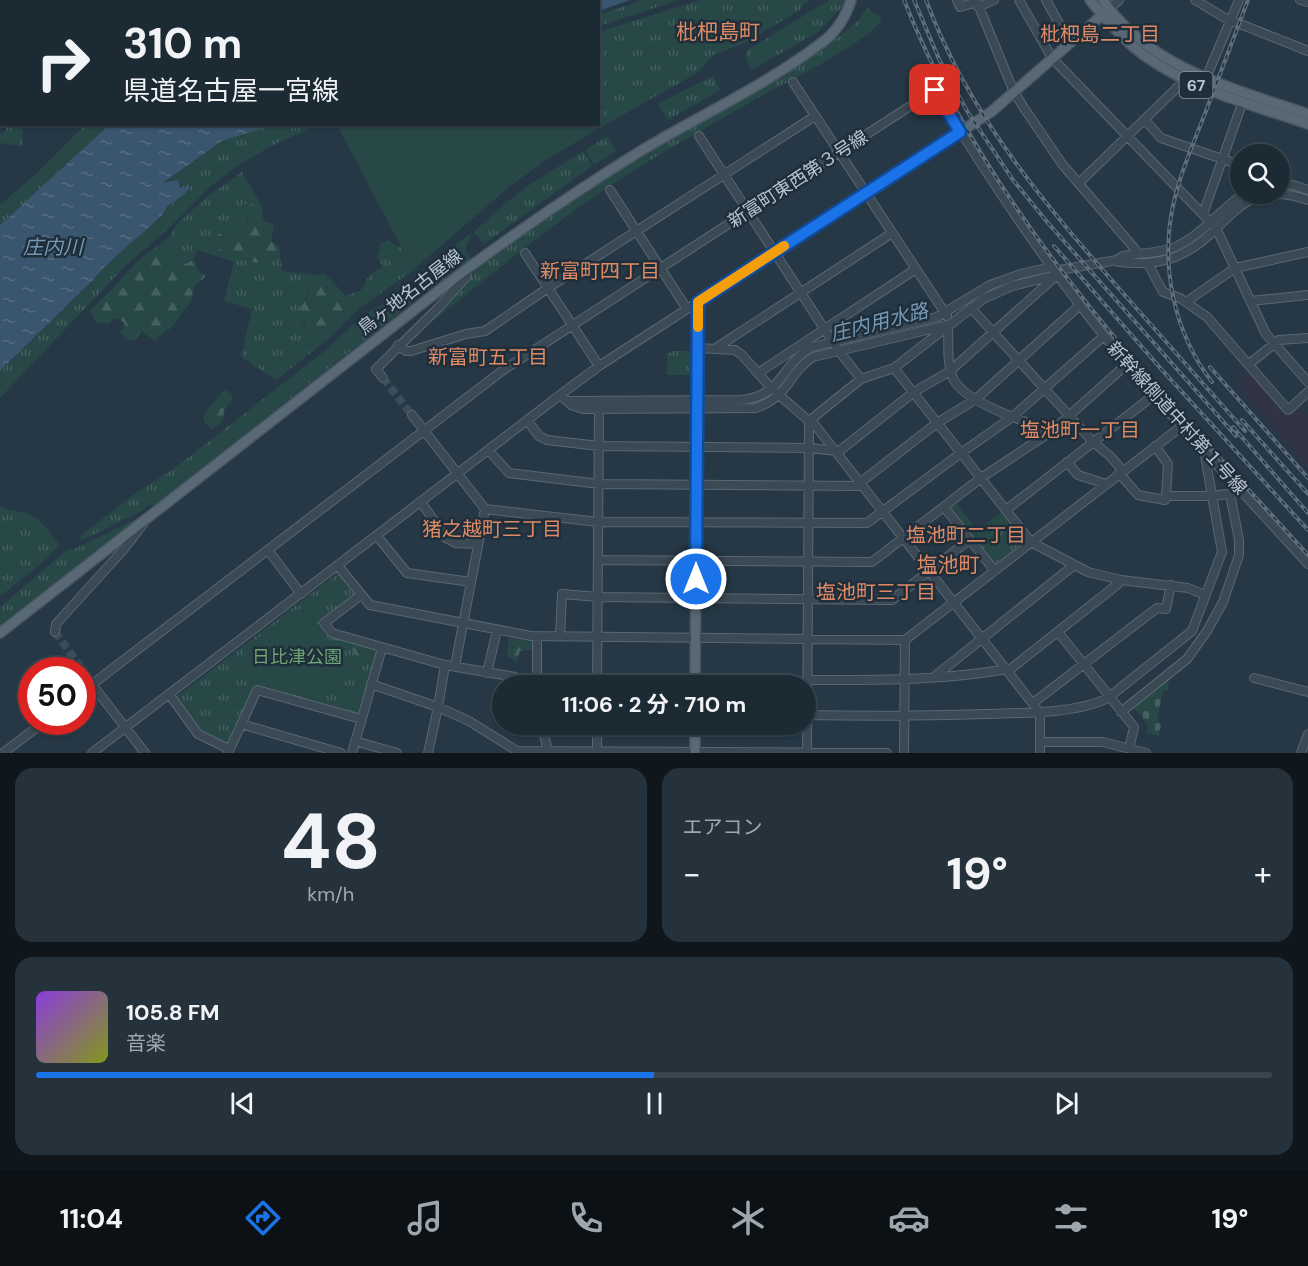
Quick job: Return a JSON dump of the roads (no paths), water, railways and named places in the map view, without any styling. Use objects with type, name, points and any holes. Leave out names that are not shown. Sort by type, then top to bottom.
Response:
[{"type":"main road","name":"鳥ヶ地名古屋線","points":[[0,633],[464,270],[528,224],[610,170],[784,68],[822,43],[835,30],[851,0]]},
{"type":"main road","name":"67","points":[[1090,0],[1174,63],[1206,78],[1308,114]]},
{"type":"main road","name":"67","points":[[1103,0],[1105,12],[1144,56],[1185,80],[1308,124]]},
{"type":"main road","points":[[695,675],[698,302],[991,112],[1105,12]]},
{"type":"main road","points":[[695,735],[695,752]]},
{"type":"street","points":[[957,0],[960,7],[977,2],[1014,92],[1062,164],[1137,254]]},
{"type":"street","points":[[978,7],[994,0]]},
{"type":"street","points":[[1019,0],[1052,58],[1212,225],[1266,334],[1308,382]]},
{"type":"street","points":[[1046,0],[1070,43]]},
{"type":"street","points":[[1105,12],[1119,0]]},
{"type":"street","points":[[1195,0],[1230,20],[1308,51]]},
{"type":"street","points":[[1206,78],[1239,0]]},
{"type":"street","points":[[1300,0],[1308,2]]},
{"type":"street","points":[[1078,183],[1185,80]]},
{"type":"street","points":[[793,82],[948,319],[951,371],[955,382],[976,399],[1011,418],[1052,431]]},
{"type":"street","name":"新幹線側道中村第１号線","points":[[935,90],[960,132],[1080,306],[1154,395],[1308,564]]},
{"type":"street","name":"新富町東西第３号線","points":[[96,680],[502,371],[935,90]]},
{"type":"street","points":[[1203,214],[1243,101]]},
{"type":"street","points":[[398,345],[406,351],[411,351],[466,334],[486,331],[548,288],[815,116]]},
{"type":"street","points":[[1145,120],[1161,138],[1230,162]]},
{"type":"street","points":[[699,136],[836,346],[861,379]]},
{"type":"street","points":[[1290,185],[1308,190]]},
{"type":"street","points":[[610,190],[687,309]]},
{"type":"street","points":[[807,675],[810,420],[861,379],[894,368],[990,285],[1021,274],[1054,271],[1173,248],[1242,204],[1261,195],[1287,195],[1308,200]]},
{"type":"street","points":[[1117,260],[1148,264],[1185,252],[1233,204]]},
{"type":"street","points":[[716,348],[892,233]]},
{"type":"street","points":[[1186,302],[1235,268],[1308,252]]},
{"type":"street","points":[[525,253],[599,366]]},
{"type":"street","points":[[1148,264],[1163,292],[1186,302],[1207,317],[1288,410],[1308,392]]},
{"type":"street","points":[[758,372],[916,269]]},
{"type":"street","points":[[383,378],[376,369],[467,276],[464,270]]},
{"type":"street","points":[[563,398],[577,407],[599,408],[697,405],[748,400],[776,392],[804,350],[812,347],[836,346],[918,322],[948,319],[971,308],[983,299],[1054,271]]},
{"type":"street","points":[[527,420],[539,436],[547,440],[599,446],[809,448],[837,452],[914,392],[951,371],[994,332],[1054,271]]},
{"type":"street","points":[[1250,301],[1308,295]]},
{"type":"street","points":[[92,753],[527,420],[563,398],[599,366],[698,302]]},
{"type":"street","points":[[488,450],[509,473],[599,484],[809,486],[862,484],[938,423],[976,399],[1080,306]]},
{"type":"street","points":[[971,308],[1093,442],[1110,456],[1138,495],[1164,500],[1168,464],[1155,446]]},
{"type":"street","points":[[412,415],[485,508],[598,522],[867,523],[1011,418],[1104,336]]},
{"type":"street","points":[[1249,364],[1279,340],[1308,338]]},
{"type":"street","points":[[698,348],[735,350],[748,360],[776,392],[810,420],[1040,712],[1040,753]]},
{"type":"street","points":[[598,560],[872,562],[981,478],[1052,431],[1128,364]]},
{"type":"street","points":[[894,368],[1031,542],[1088,572],[1121,580],[1188,588],[1205,595]]},
{"type":"street","points":[[1005,510],[1154,395]]},
{"type":"street","points":[[563,398],[697,405]]},
{"type":"street","points":[[597,675],[599,408]]},
{"type":"street","points":[[338,566],[373,606],[537,636],[905,640],[1182,426]]},
{"type":"street","points":[[816,715],[904,716],[1040,712],[1100,702],[1109,697],[1192,631],[1222,552],[1203,448]]},
{"type":"street","points":[[1067,462],[1078,475],[1106,484]]},
{"type":"street","points":[[1166,496],[1212,496],[1243,492]]},
{"type":"street","points":[[1121,712],[1186,659],[1207,630],[1223,602],[1239,555],[1238,528],[1230,494]]},
{"type":"street","points":[[421,502],[446,538],[456,543],[478,544]]},
{"type":"street","points":[[944,507],[994,570]]},
{"type":"street","points":[[454,666],[485,508]]},
{"type":"street","points":[[55,632],[56,624],[124,549],[151,514]]},
{"type":"street","points":[[377,536],[407,573],[471,582]]},
{"type":"street","points":[[560,637],[562,594],[598,597],[892,600],[969,540]]},
{"type":"street","points":[[268,550],[301,594]]},
{"type":"street","points":[[932,678],[1073,566]]},
{"type":"street","points":[[816,680],[905,681],[1007,670],[1121,580]]},
{"type":"street","points":[[1033,703],[1156,608],[1166,609],[1171,585]]},
{"type":"street","points":[[361,595],[324,623],[332,633],[445,665],[500,675]]},
{"type":"street","points":[[487,673],[497,630]]},
{"type":"street","points":[[1058,632],[1134,727],[1129,749]]},
{"type":"street","points":[[537,636],[537,675]]},
{"type":"street","points":[[904,753],[905,640]]},
{"type":"street","points":[[352,753],[382,648]]},
{"type":"street","points":[[428,753],[445,665]]},
{"type":"street","points":[[1254,678],[1308,692]]},
{"type":"street","points":[[371,684],[438,706],[469,721],[510,749],[524,752],[887,753]]},
{"type":"street","points":[[96,688],[145,753]]},
{"type":"street","points":[[169,694],[198,734],[229,751],[258,690],[361,719]]},
{"type":"street","points":[[241,724],[341,753]]},
{"type":"street","points":[[1301,753],[1308,734]]},
{"type":"street","points":[[3,753],[27,735]]},
{"type":"street","points":[[544,735],[548,752]]},
{"type":"street","points":[[597,735],[597,752]]},
{"type":"street","points":[[807,735],[807,752]]},
{"type":"street","points":[[355,741],[397,753]]},
{"type":"street","points":[[1040,742],[1103,742],[1146,753]]},
{"type":"water","points":[[600,0],[630,0],[600,11]]},
{"type":"water","name":"庄内川","points":[[108,126],[269,126],[222,141],[163,183],[178,180],[180,188],[189,186],[189,189],[167,207],[162,215],[109,263],[0,371],[0,225]]},
{"type":"waterway","points":[[1290,189],[1308,194]]},
{"type":"waterway","points":[[1188,244],[1197,238]]},
{"type":"waterway","name":"庄内用水路","points":[[949,316],[965,304]]},
{"type":"waterway","name":"庄内用水路","points":[[869,337],[946,319]]},
{"type":"waterway","name":"庄内用水路","points":[[777,389],[793,369]]},
{"type":"waterway","name":"庄内用水路","points":[[746,404],[772,395]]},
{"type":"waterway","name":"庄内用水路","points":[[630,404],[692,404]]},
{"type":"tunnel","points":[[383,378],[412,415]]},
{"type":"tunnel","points":[[55,632],[73,657]]},
{"type":"railway","points":[[904,0],[939,79],[981,154],[1029,226],[1080,295],[1135,362],[1308,555]]},
{"type":"railway","points":[[914,0],[939,59],[967,111],[1013,180],[1048,223],[1236,436]]},
{"type":"railway","points":[[926,0],[943,42],[964,81],[1010,155],[1092,258],[1245,431]]},
{"type":"railway","points":[[1212,382],[1188,342],[1173,298],[1168,252],[1169,229],[1183,170],[1248,0]]},
{"type":"railway","points":[[1054,246],[1162,370],[1308,530]]},
{"type":"railway","points":[[1210,367],[1308,478]]},
{"type":"railway","points":[[1242,420],[1308,494]]},
{"type":"railway","points":[[1233,427],[1308,513]]},
{"type":"district","name":"枇杷島町","points":[[718,32]]},
{"type":"district","name":"枇杷島二丁目","points":[[1100,34]]},
{"type":"district","name":"新富町四丁目","points":[[600,271]]},
{"type":"district","name":"新富町五丁目","points":[[488,357]]},
{"type":"district","name":"塩池町一丁目","points":[[1080,430]]},
{"type":"district","name":"猪之越町三丁目","points":[[492,529]]},
{"type":"district","name":"塩池町二丁目","points":[[966,535]]},
{"type":"district","name":"塩池町","points":[[948,565]]},
{"type":"district","name":"塩池町三丁目","points":[[876,592]]},
{"type":"park label","name":"日比津公園","points":[[297,657]]}]
